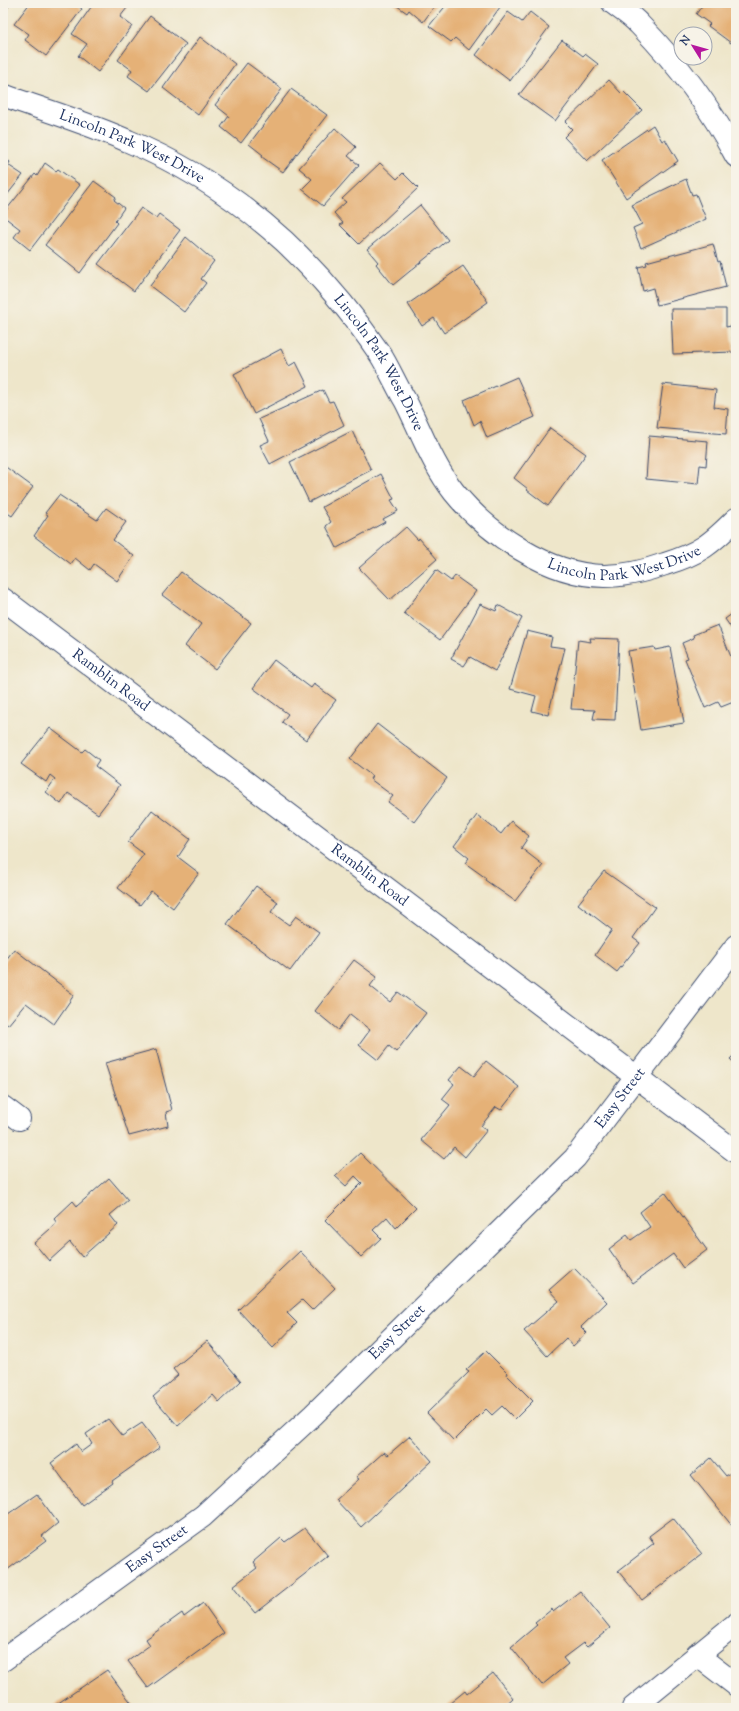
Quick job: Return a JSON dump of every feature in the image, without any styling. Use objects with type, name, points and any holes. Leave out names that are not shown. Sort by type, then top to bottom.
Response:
[{"type":"street","points":[[613,3],[639,23],[683,74],[726,135],[736,156]]},
{"type":"street","name":"Lincoln Park West Drive","points":[[3,95],[127,140],[149,150],[206,181],[259,219],[320,277],[357,322],[381,356],[409,408],[436,465],[453,490],[475,515],[515,546],[559,567],[574,572],[603,576],[624,574],[649,570],[686,558],[704,547],[736,519]]},
{"type":"street","name":"Ramblin Road","points":[[3,600],[736,1152]]},
{"type":"street","name":"Easy Street","points":[[3,1660],[203,1516],[313,1415],[575,1158],[736,946]]},
{"type":"street","points":[[632,1708],[736,1624]]},
{"type":"street","points":[[697,1655],[736,1685]]},
{"type":"building","points":[[3,3],[11,3],[3,14]]},
{"type":"building","points":[[30,3],[75,3],[82,9],[46,56],[25,40],[29,34],[14,24]]},
{"type":"building","points":[[94,3],[119,3],[127,8],[120,17],[132,26],[98,72],[78,56],[87,44],[72,34]]},
{"type":"building","points":[[393,3],[437,3],[423,22],[409,10],[407,13]]},
{"type":"building","points":[[448,3],[503,3],[469,50],[455,38],[451,42],[429,26]]},
{"type":"building","points":[[704,3],[736,3],[736,37],[731,43],[713,30],[713,26],[708,26],[710,24],[696,14]]},
{"type":"building","points":[[508,12],[522,22],[530,12],[549,27],[510,81],[476,55]]},
{"type":"building","points":[[150,16],[186,44],[149,91],[128,76],[132,70],[118,60]]},
{"type":"building","points":[[200,37],[235,64],[198,115],[163,88]]},
{"type":"building","points":[[562,40],[583,56],[585,54],[598,64],[555,121],[519,95]]},
{"type":"building","points":[[247,63],[282,89],[241,143],[221,127],[229,116],[215,105]]},
{"type":"building","points":[[609,80],[621,93],[623,91],[642,110],[587,161],[564,137],[572,129],[565,122]]},
{"type":"building","points":[[291,89],[327,115],[283,172],[262,157],[263,155],[249,144]]},
{"type":"building","points":[[653,125],[662,141],[665,139],[678,161],[626,198],[602,160]]},
{"type":"building","points":[[335,128],[356,147],[348,156],[359,165],[323,206],[302,189],[312,179],[299,168]]},
{"type":"building","points":[[3,157],[10,162],[8,165],[23,175],[3,200]]},
{"type":"building","points":[[45,163],[56,171],[58,169],[80,185],[30,250],[14,237],[20,229],[3,216],[3,214],[35,174],[37,176]]},
{"type":"building","points":[[380,163],[397,179],[403,173],[418,188],[359,244],[340,225],[343,223],[334,213],[346,202],[342,199]]},
{"type":"building","points":[[686,179],[692,195],[696,194],[706,219],[641,248],[633,228],[642,224],[632,205]]},
{"type":"building","points":[[94,181],[116,197],[114,200],[124,208],[115,221],[117,223],[80,273],[45,245]]},
{"type":"building","points":[[420,205],[448,240],[393,285],[376,264],[378,262],[367,249]]},
{"type":"building","points":[[141,208],[156,218],[159,214],[180,230],[134,291],[98,264]]},
{"type":"building","points":[[186,237],[214,261],[201,279],[206,283],[184,312],[150,286]]},
{"type":"building","points":[[713,244],[718,262],[720,261],[726,287],[657,305],[653,288],[643,291],[638,267],[647,265],[646,262]]},
{"type":"building","points":[[463,266],[488,302],[444,333],[434,318],[422,326],[408,304]]},
{"type":"building","points":[[671,309],[726,309],[726,327],[731,326],[734,352],[673,354]]},
{"type":"building","points":[[281,349],[289,366],[296,362],[308,386],[254,414],[234,374]]},
{"type":"building","points":[[517,377],[535,417],[487,438],[480,421],[474,425],[464,400]]},
{"type":"building","points":[[663,384],[716,390],[714,407],[728,409],[726,434],[657,428]]},
{"type":"building","points":[[323,390],[329,402],[333,401],[344,425],[270,464],[260,445],[269,441],[259,419]]},
{"type":"building","points":[[550,428],[586,454],[548,506],[514,478]]},
{"type":"building","points":[[352,431],[371,470],[309,502],[290,462]]},
{"type":"building","points":[[649,436],[708,441],[706,466],[700,465],[698,484],[646,479]]},
{"type":"building","points":[[3,465],[33,487],[12,516],[3,510]]},
{"type":"building","points":[[381,474],[394,499],[391,500],[398,511],[383,519],[385,522],[337,548],[326,526],[331,522],[322,507]]},
{"type":"building","points":[[59,495],[97,520],[106,508],[126,522],[113,540],[134,556],[117,581],[94,564],[90,570],[75,558],[71,564],[34,536],[48,515],[45,513]]},
{"type":"building","points":[[406,527],[418,540],[419,538],[437,559],[390,600],[359,568]]},
{"type":"building","points":[[436,570],[451,581],[455,576],[476,591],[440,640],[404,613]]},
{"type":"building","points":[[181,572],[251,623],[215,669],[185,646],[201,624],[162,595]]},
{"type":"building","points":[[480,604],[496,611],[498,605],[522,618],[495,671],[470,657],[464,666],[451,659]]},
{"type":"building","points":[[736,611],[736,635],[725,619]]},
{"type":"building","points":[[718,625],[736,669],[736,701],[721,707],[718,702],[705,708],[685,659],[688,658],[682,643],[694,638],[693,635]]},
{"type":"building","points":[[527,631],[552,637],[550,646],[565,648],[548,715],[532,711],[536,696],[510,689]]},
{"type":"building","points":[[590,638],[619,639],[615,720],[593,719],[595,710],[571,709],[578,640],[591,642]]},
{"type":"building","points":[[654,647],[655,650],[670,647],[684,723],[641,730],[628,651]]},
{"type":"building","points":[[274,660],[311,688],[314,684],[336,700],[306,740],[282,722],[288,714],[253,688]]},
{"type":"building","points":[[377,724],[447,778],[414,822],[388,802],[393,796],[370,779],[372,776],[350,759]]},
{"type":"building","points":[[50,728],[82,752],[85,749],[99,760],[95,766],[120,785],[98,814],[68,793],[61,804],[46,792],[55,779],[50,775],[46,782],[21,764]]},
{"type":"building","points":[[152,810],[190,839],[178,857],[199,873],[173,908],[151,891],[140,905],[118,888],[144,854],[128,842]]},
{"type":"building","points":[[477,815],[501,834],[511,821],[529,836],[521,848],[543,865],[515,901],[485,880],[486,878],[465,863],[469,858],[454,846]]},
{"type":"building","points":[[604,871],[655,907],[633,938],[640,943],[617,972],[595,955],[612,930],[578,904]]},
{"type":"building","points":[[256,886],[278,902],[271,912],[289,925],[296,916],[319,932],[290,971],[227,924]]},
{"type":"building","points":[[14,949],[74,995],[54,1024],[26,1003],[8,1025],[3,1021],[3,964]]},
{"type":"building","points":[[354,960],[377,977],[370,986],[390,1002],[398,992],[426,1013],[396,1052],[389,1046],[378,1060],[359,1045],[370,1030],[350,1014],[338,1030],[315,1011]]},
{"type":"building","points":[[156,1049],[172,1110],[166,1112],[168,1126],[129,1136],[105,1063]]},
{"type":"building","points":[[736,1053],[736,1064],[730,1059]]},
{"type":"building","points":[[486,1061],[519,1087],[501,1110],[496,1107],[481,1126],[487,1130],[465,1157],[454,1147],[444,1159],[421,1140],[450,1105],[442,1099],[454,1084],[449,1080],[461,1066],[474,1076]]},
{"type":"building","points":[[360,1153],[416,1208],[396,1228],[387,1217],[373,1230],[381,1238],[361,1257],[325,1220],[362,1183],[355,1176],[346,1186],[335,1176]]},
{"type":"building","points":[[109,1178],[128,1200],[110,1215],[118,1225],[82,1257],[70,1242],[49,1261],[34,1243],[57,1223],[54,1219],[73,1201],[77,1206]]},
{"type":"building","points":[[665,1192],[707,1250],[683,1268],[673,1254],[633,1283],[609,1249],[627,1235],[631,1240],[650,1227],[640,1212]]},
{"type":"building","points":[[300,1251],[335,1288],[312,1310],[302,1300],[287,1313],[297,1323],[273,1348],[238,1310]]},
{"type":"building","points":[[574,1268],[607,1302],[581,1327],[587,1333],[573,1346],[566,1338],[547,1356],[524,1331],[559,1301],[549,1290]]},
{"type":"building","points":[[207,1341],[241,1381],[219,1402],[213,1395],[178,1426],[153,1397],[178,1375],[173,1369]]},
{"type":"building","points":[[486,1351],[533,1401],[515,1419],[502,1406],[492,1415],[486,1409],[454,1441],[427,1413],[469,1372],[466,1370]]},
{"type":"building","points":[[108,1419],[122,1436],[142,1423],[160,1447],[112,1481],[113,1483],[82,1505],[51,1463],[76,1444],[81,1452],[92,1444],[86,1434]]},
{"type":"building","points":[[410,1436],[432,1461],[361,1527],[336,1500],[359,1479],[356,1477],[384,1452],[388,1455]]},
{"type":"building","points":[[711,1458],[726,1476],[735,1470],[731,1465],[736,1461],[736,1524],[733,1527],[691,1475]]},
{"type":"building","points":[[37,1494],[58,1523],[42,1536],[46,1541],[3,1573],[3,1507],[8,1514]]},
{"type":"building","points":[[673,1518],[702,1554],[642,1600],[618,1571],[654,1543],[649,1536]]},
{"type":"building","points":[[305,1528],[328,1556],[255,1613],[233,1586],[257,1568],[253,1562],[281,1538],[285,1542]]},
{"type":"building","points":[[580,1591],[610,1628],[587,1647],[583,1643],[563,1658],[568,1664],[542,1685],[511,1647],[537,1625],[535,1623],[552,1609],[553,1612]]},
{"type":"building","points":[[203,1603],[224,1633],[148,1688],[128,1661],[150,1645],[146,1639],[182,1613],[184,1617]]},
{"type":"building","points":[[107,1670],[135,1708],[51,1708]]},
{"type":"building","points":[[493,1673],[513,1698],[502,1708],[444,1708],[465,1691],[467,1694]]}]
